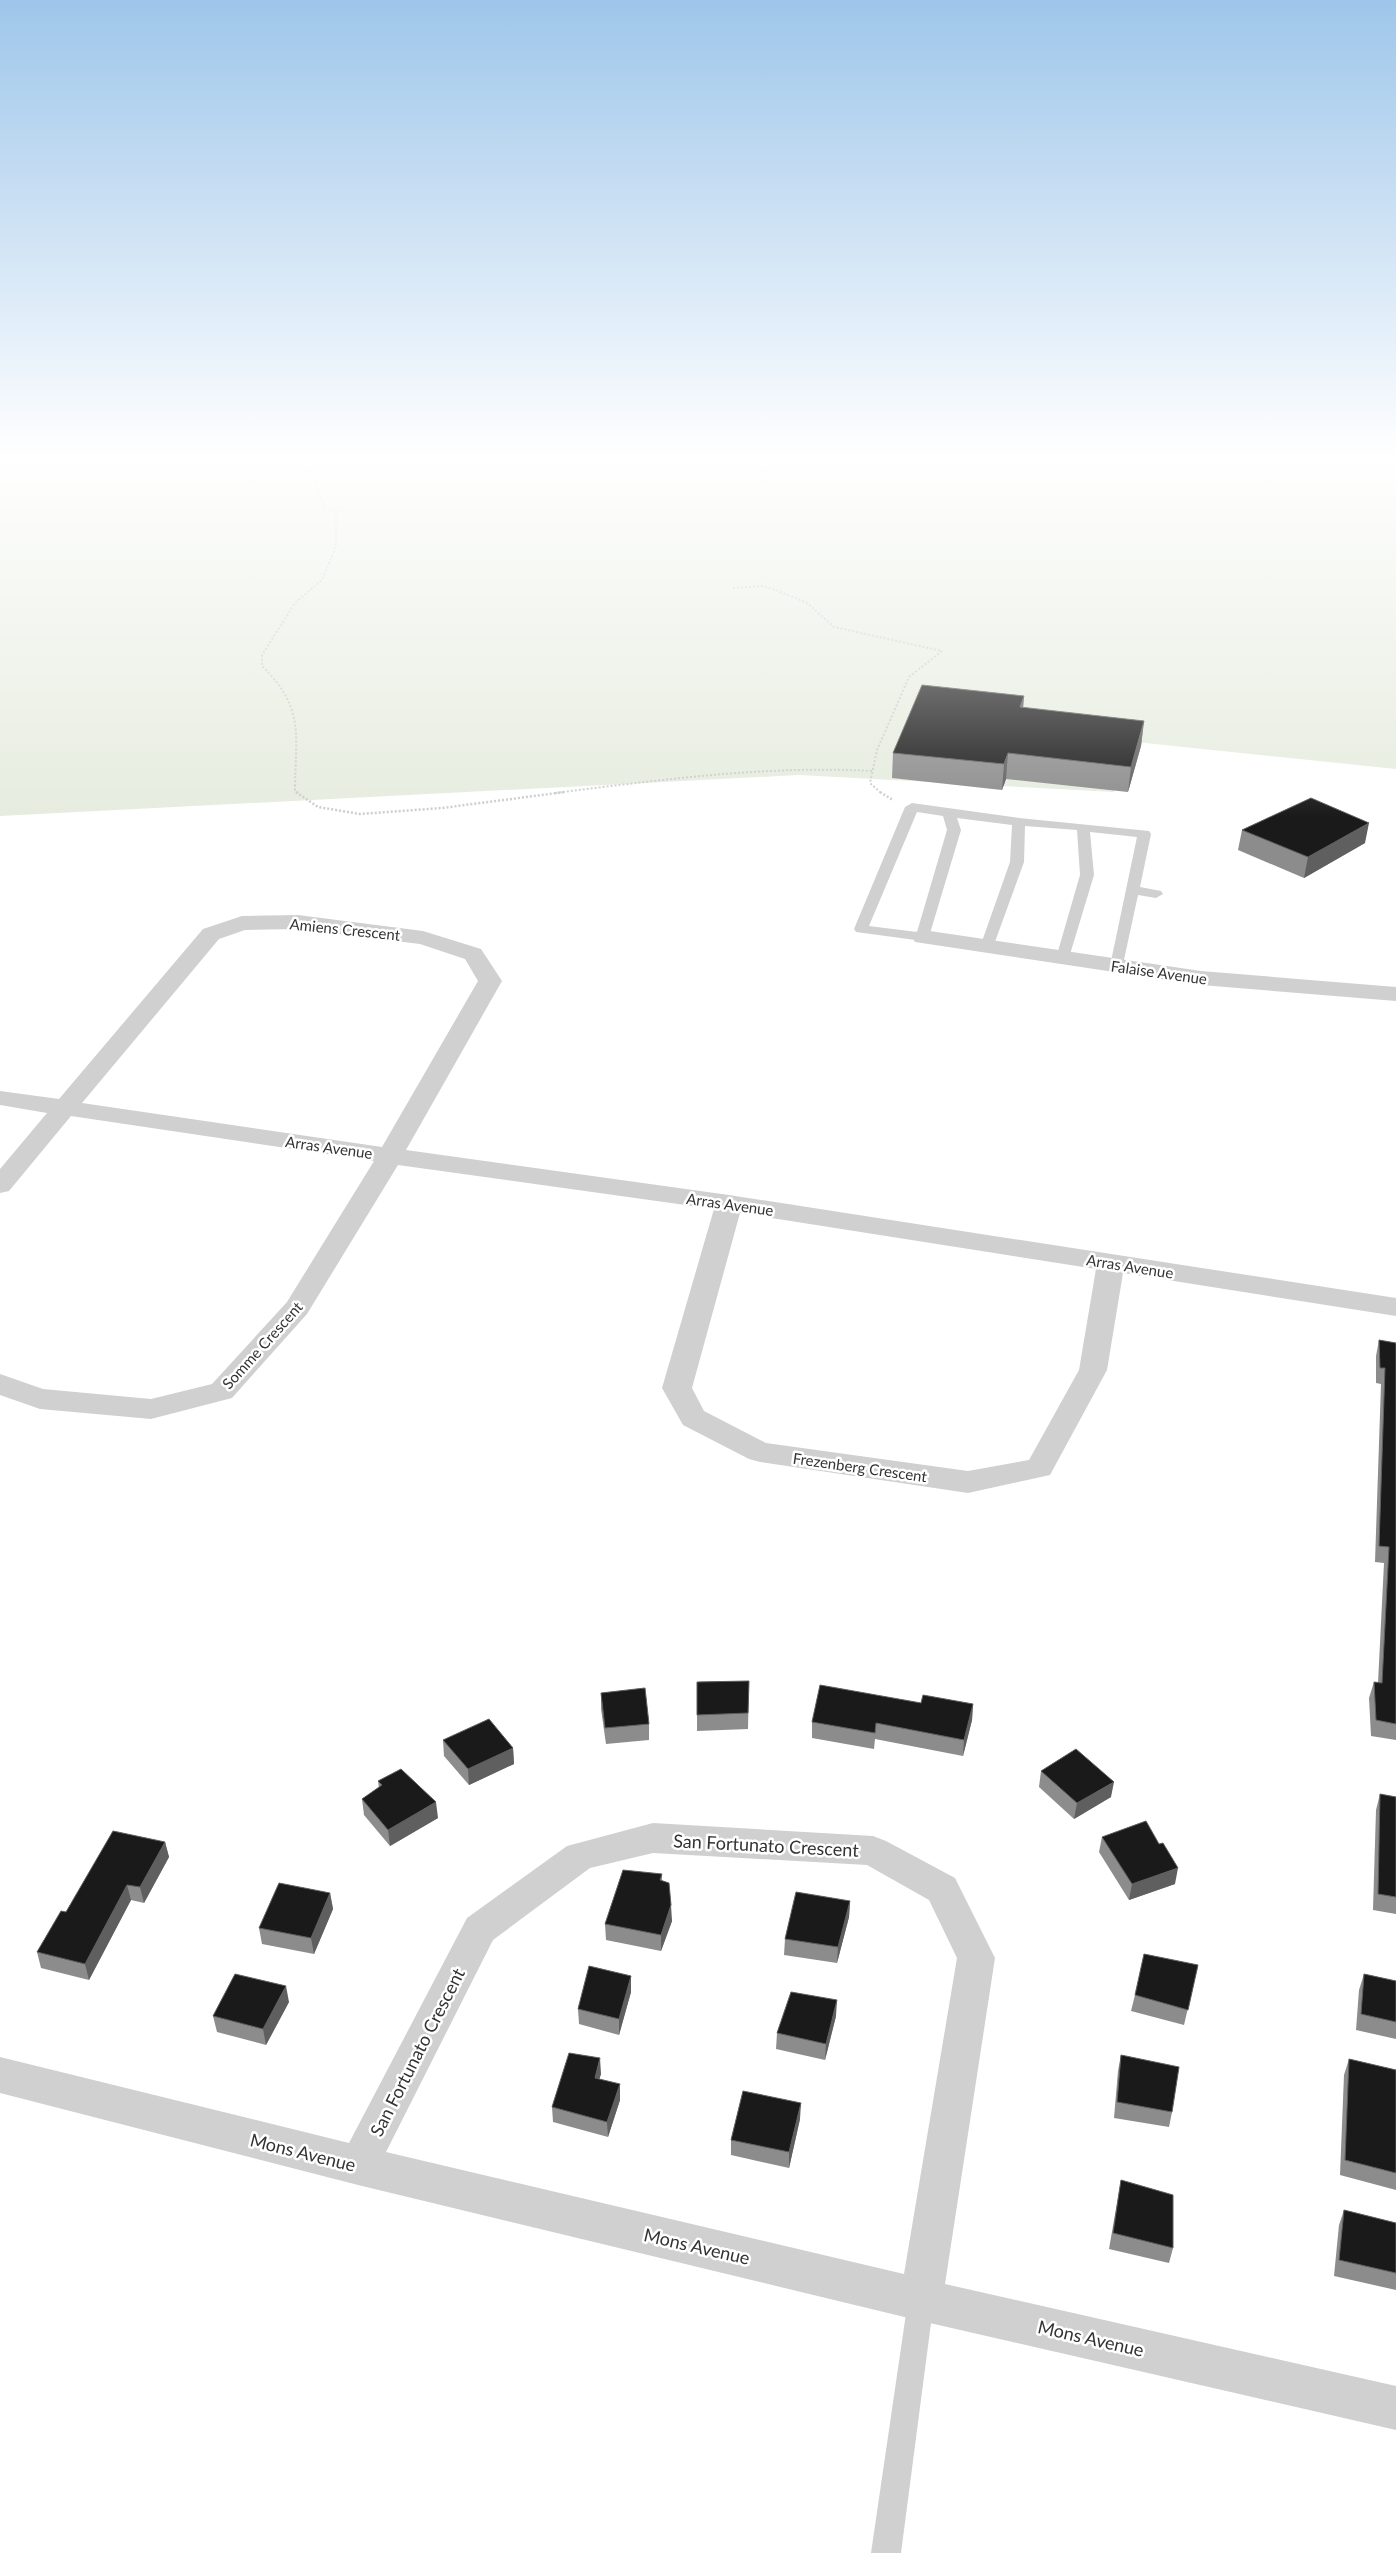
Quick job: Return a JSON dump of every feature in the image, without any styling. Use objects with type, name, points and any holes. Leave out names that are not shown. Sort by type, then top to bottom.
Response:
[{"type":"street","name":"Amiens Crescent","points":[[63,1108],[211,934],[242,924],[298,922],[423,938],[473,954],[490,981],[390,1156]]},
{"type":"street","name":"Falaise Avenue","points":[[924,937],[1201,978],[1396,994]]},
{"type":"street","name":"Arras Avenue","points":[[0,1098],[390,1156],[729,1203],[1396,1307]]},
{"type":"street","points":[[0,1185],[63,1108]]},
{"type":"street","name":"Somme Crescent","points":[[0,1384],[40,1399],[151,1409],[222,1391],[297,1308],[390,1156]]},
{"type":"street","name":"Frezenberg Crescent","points":[[729,1203],[677,1388],[693,1418],[760,1452],[968,1482],[1039,1468],[1093,1370],[1111,1263]]},
{"type":"street","name":"San Fortunato Crescent","points":[[358,2166],[480,1929],[580,1856],[653,1838],[873,1851],[942,1889],[976,1958],[921,2300]]},
{"type":"street","name":"Mons Avenue","points":[[0,2075],[358,2166],[921,2300],[1396,2408]]},
{"type":"lane","points":[[950,813],[954,830],[924,937],[861,929],[912,807],[1019,822],[1083,826],[1144,834],[1117,966]]},
{"type":"lane","points":[[987,947],[1018,862],[1019,822]]},
{"type":"lane","points":[[1063,958],[1087,875],[1083,826]]},
{"type":"lane","points":[[1132,890],[1156,894]]},
{"type":"lane","points":[[886,2553],[921,2300]]},
{"type":"path","points":[[322,579],[295,603],[262,655],[262,666],[278,680],[296,714],[298,737],[294,768],[295,791],[318,807],[360,814],[442,808],[626,784],[778,770],[821,768],[873,771]]},
{"type":"path","points":[[733,588],[761,586],[776,590],[807,603],[834,627],[942,651],[909,677],[877,750],[870,783],[884,796],[912,807]]},
{"type":"shaded area","points":[[0,579],[1396,579],[1396,769],[1126,741],[1114,792],[799,775],[0,816]]},
{"type":"building","points":[[922,685],[1024,696],[1020,707],[1144,721],[1131,767],[1008,753],[1004,764],[893,753]]},
{"type":"building","points":[[1311,798],[1369,823],[1308,857],[1242,830]]},
{"type":"building","points":[[1379,1340],[1396,1343],[1396,1724],[1376,1720],[1374,1682],[1382,1683],[1389,1547],[1379,1546],[1385,1368],[1380,1368]]},
{"type":"building","points":[[749,1681],[748,1713],[697,1715],[697,1682]]},
{"type":"building","points":[[820,1685],[921,1703],[923,1695],[973,1704],[964,1740],[876,1723],[875,1733],[812,1722]]},
{"type":"building","points":[[645,1688],[649,1724],[605,1728],[601,1693]]},
{"type":"building","points":[[489,1719],[513,1748],[468,1769],[443,1740]]},
{"type":"building","points":[[1076,1749],[1114,1782],[1077,1803],[1041,1771]]},
{"type":"building","points":[[401,1769],[436,1802],[388,1830],[362,1799],[382,1785],[378,1781]]},
{"type":"building","points":[[1380,1794],[1396,1797],[1396,1897],[1378,1894]]},
{"type":"building","points":[[1146,1821],[1159,1844],[1163,1843],[1178,1868],[1132,1884],[1102,1837]]},
{"type":"building","points":[[113,1831],[165,1842],[140,1887],[127,1885],[85,1964],[37,1952],[61,1911],[66,1912]]},
{"type":"building","points":[[623,1870],[662,1874],[660,1880],[669,1883],[671,1905],[661,1935],[605,1924]]},
{"type":"building","points":[[279,1883],[330,1893],[311,1938],[259,1928]]},
{"type":"building","points":[[796,1892],[850,1901],[838,1947],[785,1939]]},
{"type":"building","points":[[1144,1954],[1198,1965],[1188,2010],[1135,1995]]},
{"type":"building","points":[[589,1966],[631,1976],[619,2019],[578,2009]]},
{"type":"building","points":[[235,1974],[286,1986],[263,2029],[213,2016]]},
{"type":"building","points":[[1364,1974],[1396,1981],[1396,2022],[1361,2014]]},
{"type":"building","points":[[791,1992],[837,2000],[826,2044],[777,2033]]},
{"type":"building","points":[[569,2053],[600,2058],[595,2078],[620,2084],[607,2122],[552,2107]]},
{"type":"building","points":[[1121,2055],[1179,2067],[1172,2112],[1117,2102]]},
{"type":"building","points":[[1349,2059],[1396,2070],[1396,2173],[1345,2160]]},
{"type":"building","points":[[743,2091],[801,2103],[789,2152],[731,2140]]},
{"type":"building","points":[[1121,2180],[1173,2195],[1173,2248],[1113,2233]]},
{"type":"building","points":[[1344,2210],[1396,2223],[1396,2273],[1339,2260]]}]
